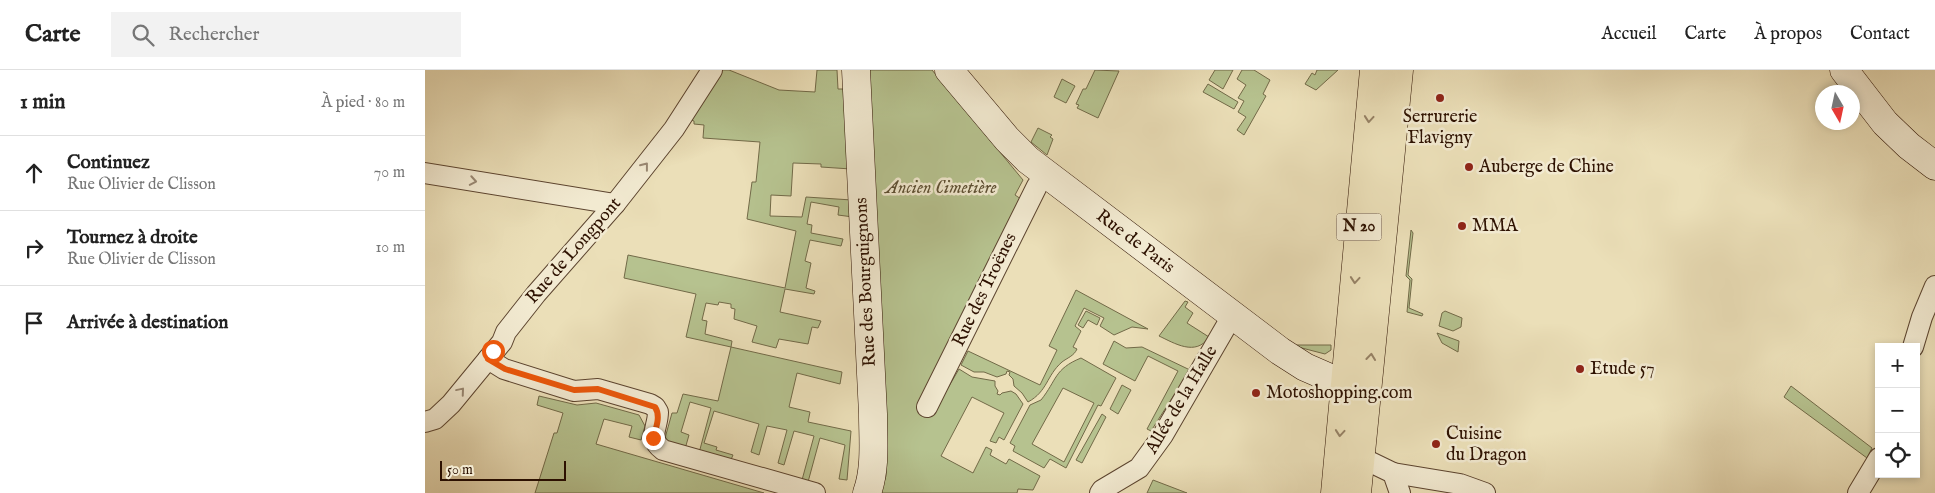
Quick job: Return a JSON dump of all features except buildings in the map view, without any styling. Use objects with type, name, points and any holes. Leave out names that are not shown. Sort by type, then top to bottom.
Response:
[{"type":"main road","name":"N 20","points":[[1335,493],[1373,70]]},
{"type":"main road","name":"N 20","points":[[1357,493],[1399,70]]},
{"type":"street","name":"Rue de Longpont","points":[[425,422],[435,419],[451,404],[488,359],[536,294],[615,204],[674,129],[712,70]]},
{"type":"street","name":"Rue des Bourguignons","points":[[856,70],[873,414],[874,459],[871,484],[867,493]]},
{"type":"street","name":"Rue de Paris","points":[[949,70],[1007,138],[1045,174],[1280,351],[1305,367],[1344,384]]},
{"type":"street","points":[[1844,70],[1885,123],[1909,146],[1935,166]]},
{"type":"street","points":[[425,173],[615,204]]},
{"type":"street","name":"Rue des Troënes","points":[[927,407],[1040,179],[1045,174]]},
{"type":"street","points":[[1914,343],[1922,317],[1935,286]]},
{"type":"street","name":"Allée de la Halle","points":[[1100,493],[1139,468],[1163,435],[1232,316]]},
{"type":"street","points":[[488,359],[505,369],[574,390],[598,389],[650,404],[658,412],[653,438],[656,444],[663,450],[815,493]]},
{"type":"street","points":[[1361,457],[1393,473],[1461,484],[1485,493]]},
{"type":"street","points":[[1858,493],[1875,465]]},
{"type":"street","points":[[1393,473],[1400,493]]},
{"type":"green space","points":[[721,70],[729,70],[779,90],[815,92],[817,70],[837,70],[838,89],[848,89],[851,169],[821,167],[821,164],[793,163],[791,196],[771,195],[770,216],[802,217],[806,197],[852,200],[853,217],[838,215],[839,207],[811,202],[807,224],[812,225],[811,233],[843,239],[841,246],[810,240],[805,261],[811,263],[806,288],[815,291],[814,294],[785,289],[780,312],[821,321],[818,328],[812,327],[808,344],[779,339],[776,348],[752,342],[757,326],[734,319],[735,309],[731,308],[731,304],[719,302],[718,305],[706,303],[702,320],[707,321],[705,334],[732,341],[731,347],[686,337],[696,294],[624,278],[628,255],[785,288],[796,231],[747,219],[752,182],[756,182],[760,142],[703,138],[704,125],[694,124],[694,121],[691,120]]},
{"type":"green space","name":"Ancien Cimetière","points":[[869,70],[932,70],[1023,180],[1015,195],[1021,199],[935,410],[959,369],[972,377],[995,381],[997,394],[1000,395],[1011,391],[1016,394],[1023,404],[1004,440],[999,437],[996,443],[990,441],[1004,413],[972,397],[941,456],[973,473],[986,447],[992,450],[990,455],[1006,464],[1009,459],[1040,476],[1033,490],[1018,489],[1017,493],[880,493],[886,476],[884,380]]},
{"type":"green space","points":[[1095,70],[1119,71],[1098,118],[1077,108],[1079,105],[1076,104]]},
{"type":"green space","points":[[1215,70],[1233,70],[1223,89],[1209,80]]},
{"type":"green space","points":[[1242,70],[1254,70],[1270,80],[1263,94],[1266,96],[1244,135],[1237,130],[1246,117],[1238,112],[1244,101],[1238,98],[1246,85],[1237,79]]},
{"type":"green space","points":[[1317,70],[1338,70],[1316,90],[1305,84],[1312,73],[1315,75]]},
{"type":"green space","points":[[1062,79],[1075,86],[1066,103],[1054,97]]},
{"type":"green space","points":[[1208,84],[1238,102],[1234,109],[1203,92]]},
{"type":"green space","points":[[1038,128],[1052,135],[1050,137],[1053,139],[1047,155],[1031,142]]},
{"type":"green space","points":[[1411,230],[1413,233],[1408,275],[1412,279],[1409,308],[1423,314],[1422,316],[1407,312],[1410,280],[1406,276]]},
{"type":"green space","points":[[1076,290],[1148,329],[1132,327],[1114,335],[1100,326],[1104,318],[1084,308],[1075,326],[1081,331],[1073,347],[1077,349],[1076,351],[1057,367],[1035,398],[1028,402],[1014,386],[1013,379],[1009,375],[1010,372],[1007,371],[1006,374],[997,377],[984,372],[974,372],[961,365],[968,351],[1040,385],[1057,350],[1049,346]]},
{"type":"green space","points":[[1185,301],[1188,302],[1185,307],[1193,313],[1187,323],[1209,337],[1198,346],[1185,347],[1159,336]]},
{"type":"green space","points":[[1086,311],[1100,318],[1097,325],[1088,320],[1083,328],[1078,325]]},
{"type":"green space","points":[[1445,311],[1462,318],[1461,327],[1453,331],[1439,326],[1442,313]]},
{"type":"green space","points":[[1437,333],[1459,341],[1458,352],[1442,343]]},
{"type":"green space","points":[[1114,341],[1126,348],[1142,347],[1190,370],[1151,431],[1147,429],[1178,371],[1148,356],[1135,381],[1103,364]]},
{"type":"green space","points":[[1297,345],[1331,345],[1331,350],[1325,354],[1298,347]]},
{"type":"green space","points":[[731,347],[842,372],[840,384],[797,373],[789,407],[810,412],[808,422],[851,431],[847,480],[839,479],[845,445],[820,438],[808,482],[802,480],[814,436],[794,431],[784,465],[778,463],[787,430],[767,426],[759,455],[751,452],[759,424],[714,411],[704,443],[717,447],[716,450],[733,455],[730,462],[699,453],[711,408],[690,402],[681,432],[689,435],[685,449],[669,445],[665,438],[672,413],[677,413],[683,394],[718,401]]},
{"type":"green space","points":[[1081,358],[1116,378],[1101,406],[1098,405],[1066,468],[1050,459],[1044,468],[1013,451],[1015,446],[1010,443],[1030,405],[1041,400],[1061,371],[1072,362]],"holes":[[[1063,388],[1094,403],[1064,462],[1032,444]]]},
{"type":"green space","points":[[1122,385],[1131,390],[1118,414],[1110,409]]},
{"type":"green space","points":[[1791,386],[1872,448],[1867,458],[1784,397]]},
{"type":"green space","points":[[539,396],[577,405],[596,403],[639,415],[645,426],[641,440],[629,437],[632,426],[604,419],[596,444],[764,493],[535,493],[554,433],[557,433],[563,413],[537,405]]},
{"type":"green space","points":[[1102,414],[1106,417],[1082,463],[1076,460]]},
{"type":"green space","points":[[1153,480],[1187,493],[1147,493]]},
{"type":"place","name":"Serrurerie Flavigny","points":[[1440,98]]},
{"type":"place","name":"Auberge de Chine","points":[[1469,167]]},
{"type":"place","name":"MMA","points":[[1462,226]]},
{"type":"place","name":"Etude 57","points":[[1580,369]]},
{"type":"place","name":"Motoshopping.com","points":[[1256,393]]},
{"type":"place","name":"Cuisine du Dragon","points":[[1436,444]]},
{"type":"route","points":[[493,351],[488,359],[505,369],[574,390],[598,389],[650,404],[658,412],[658,420],[653,438]]}]
